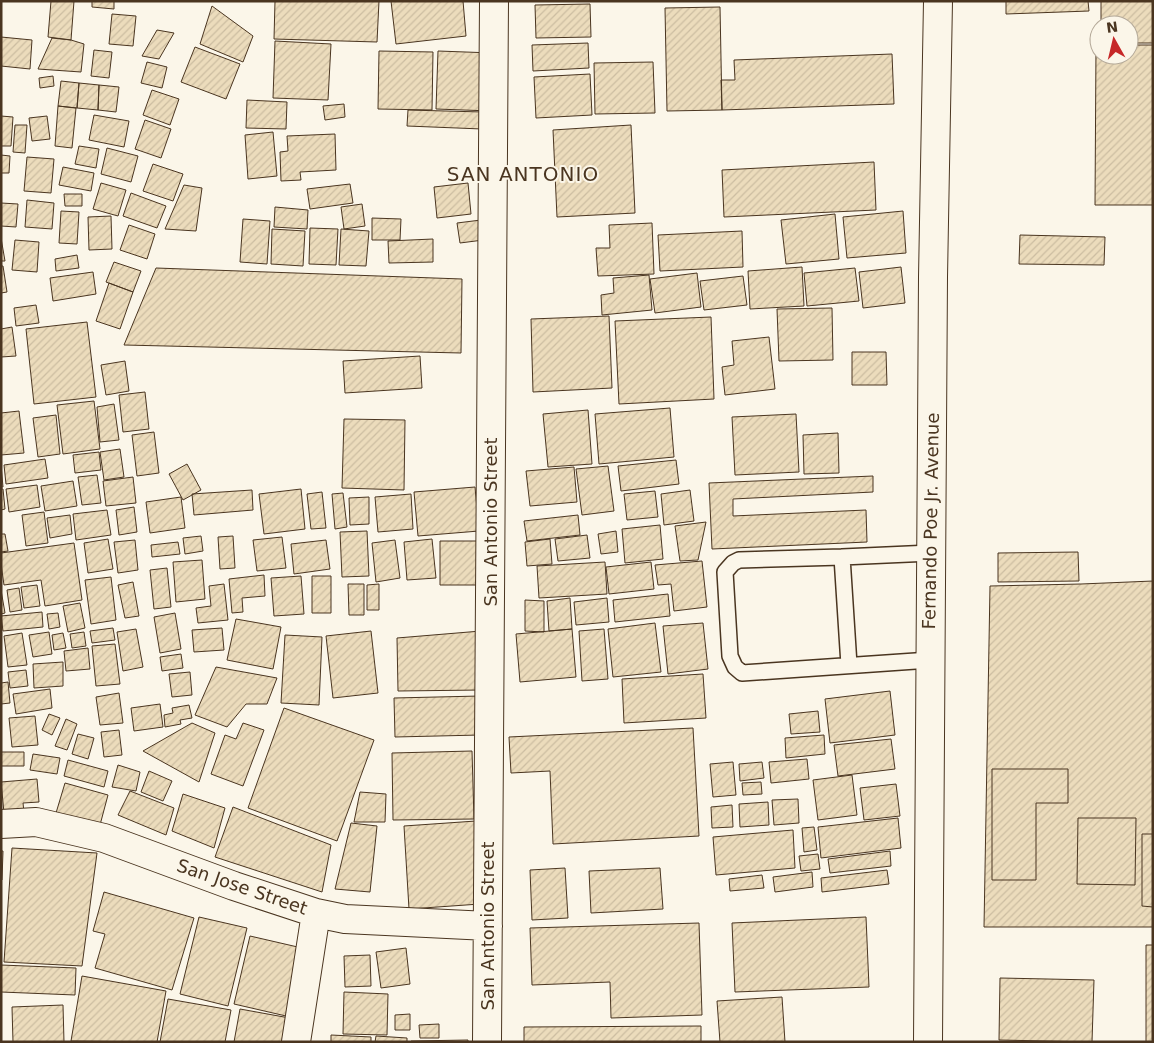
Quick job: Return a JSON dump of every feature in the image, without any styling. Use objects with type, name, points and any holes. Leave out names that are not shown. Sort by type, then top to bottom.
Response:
[{"type":"street","name":"San Antonio Street","points":[[487,1042],[494,1]]},
{"type":"street","name":"Fernando Poe Jr. Avenue","points":[[928,1042],[933,277],[938,1]]},
{"type":"street","name":"San Jose Street","points":[[1,824],[36,822],[104,838],[234,886],[316,913],[345,919],[488,926]]},
{"type":"street","points":[[296,1042],[316,913]]},
{"type":"lane","points":[[930,660],[742,672],[735,668],[730,656],[725,572],[733,563],[739,560],[931,553]]},
{"type":"lane","points":[[842,557],[849,665]]},
{"type":"building","points":[[51,1],[74,1],[71,40],[48,37]]},
{"type":"building","points":[[92,1],[114,1],[114,9],[92,7]]},
{"type":"building","points":[[275,1],[379,1],[377,42],[274,39]]},
{"type":"building","points":[[391,1],[463,1],[466,36],[396,44]]},
{"type":"building","points":[[1006,1],[1088,1],[1089,11],[1006,14]]},
{"type":"building","points":[[1101,1],[1153,1],[1153,43],[1139,43],[1139,15],[1101,15]]},
{"type":"building","points":[[590,4],[591,37],[536,38],[535,5]]},
{"type":"building","points":[[212,6],[253,36],[243,62],[200,44]]},
{"type":"building","points":[[720,7],[722,110],[667,111],[665,8]]},
{"type":"building","points":[[112,14],[136,16],[133,46],[109,44]]},
{"type":"building","points":[[157,30],[174,33],[159,59],[142,56]]},
{"type":"building","points":[[1,37],[32,40],[30,69],[1,66]]},
{"type":"building","points":[[52,38],[71,40],[84,44],[81,72],[38,69]]},
{"type":"building","points":[[275,41],[331,44],[328,100],[273,98]]},
{"type":"building","points":[[588,43],[589,68],[533,71],[532,45]]},
{"type":"building","points":[[1139,45],[1153,45],[1153,205],[1095,205],[1096,65],[1139,65]]},
{"type":"building","points":[[195,47],[240,64],[226,99],[181,82]]},
{"type":"building","points":[[94,50],[112,52],[109,78],[91,76]]},
{"type":"building","points":[[379,51],[433,52],[432,110],[378,109]]},
{"type":"building","points":[[438,51],[493,53],[491,111],[436,109]]},
{"type":"building","points":[[892,54],[894,104],[722,110],[721,80],[735,80],[734,60]]},
{"type":"building","points":[[147,62],[167,67],[162,88],[141,83]]},
{"type":"building","points":[[653,62],[655,113],[595,114],[594,63]]},
{"type":"building","points":[[590,74],[592,115],[536,118],[534,77]]},
{"type":"building","points":[[53,76],[54,86],[40,88],[39,78]]},
{"type":"building","points":[[61,81],[79,83],[77,108],[58,106]]},
{"type":"building","points":[[79,83],[99,85],[98,110],[77,108]]},
{"type":"building","points":[[99,85],[119,87],[116,112],[98,110]]},
{"type":"building","points":[[152,90],[179,99],[170,125],[143,115]]},
{"type":"building","points":[[247,100],[287,102],[286,129],[246,128]]},
{"type":"building","points":[[344,104],[345,117],[325,120],[323,106]]},
{"type":"building","points":[[58,106],[76,108],[72,148],[55,146]]},
{"type":"building","points":[[408,110],[483,112],[482,129],[407,126]]},
{"type":"building","points":[[94,115],[129,121],[124,147],[89,140]]},
{"type":"building","points":[[1,116],[13,117],[11,146],[1,146]]},
{"type":"building","points":[[47,116],[50,139],[32,141],[29,118]]},
{"type":"building","points":[[145,120],[171,129],[161,158],[135,149]]},
{"type":"building","points":[[15,125],[27,125],[25,153],[13,152]]},
{"type":"building","points":[[631,125],[635,213],[557,217],[553,130]]},
{"type":"building","points":[[273,132],[277,176],[248,179],[245,135]]},
{"type":"building","points":[[335,134],[336,170],[300,172],[301,180],[281,181],[280,152],[288,151],[287,136]]},
{"type":"building","points":[[79,146],[99,149],[96,168],[75,164]]},
{"type":"building","points":[[107,148],[138,156],[131,182],[101,174]]},
{"type":"building","points":[[1,155],[10,156],[9,173],[1,173]]},
{"type":"building","points":[[27,157],[54,159],[51,193],[24,191]]},
{"type":"building","points":[[874,162],[876,210],[724,217],[722,170]]},
{"type":"building","points":[[153,164],[183,174],[173,201],[143,191]]},
{"type":"building","points":[[63,167],[94,173],[91,191],[59,185]]},
{"type":"building","points":[[101,183],[126,190],[118,216],[93,209]]},
{"type":"building","points":[[468,183],[471,214],[437,218],[434,187]]},
{"type":"building","points":[[350,184],[353,203],[310,209],[307,189]]},
{"type":"building","points":[[184,185],[202,188],[196,231],[165,229]]},
{"type":"building","points":[[131,193],[166,206],[157,228],[123,216]]},
{"type":"building","points":[[64,194],[82,194],[82,206],[65,206]]},
{"type":"building","points":[[27,200],[54,203],[52,229],[25,227]]},
{"type":"building","points":[[1,203],[18,204],[16,227],[1,226]]},
{"type":"building","points":[[362,204],[365,226],[344,229],[341,207]]},
{"type":"building","points":[[275,207],[308,210],[307,229],[274,227]]},
{"type":"building","points":[[61,211],[79,212],[77,244],[59,243]]},
{"type":"building","points":[[903,211],[906,253],[847,258],[843,217]]},
{"type":"building","points":[[835,214],[839,259],[786,264],[781,220]]},
{"type":"building","points":[[111,216],[112,249],[89,250],[88,217]]},
{"type":"building","points":[[372,218],[401,219],[400,240],[372,240]]},
{"type":"building","points":[[243,219],[270,221],[267,264],[240,262]]},
{"type":"building","points":[[489,219],[491,239],[460,243],[457,223]]},
{"type":"building","points":[[652,223],[654,274],[598,276],[596,248],[610,248],[609,225]]},
{"type":"building","points":[[129,225],[155,234],[147,259],[120,250]]},
{"type":"building","points":[[310,228],[338,229],[336,265],[309,264]]},
{"type":"building","points":[[272,229],[305,231],[303,266],[271,264]]},
{"type":"building","points":[[341,229],[369,231],[366,266],[339,265]]},
{"type":"building","points":[[742,231],[743,267],[660,271],[658,235]]},
{"type":"building","points":[[1020,235],[1105,237],[1104,265],[1019,264]]},
{"type":"building","points":[[1,238],[5,261],[1,261]]},
{"type":"building","points":[[433,239],[433,262],[389,263],[388,241]]},
{"type":"building","points":[[15,240],[39,242],[37,272],[12,270]]},
{"type":"building","points":[[77,255],[79,268],[56,271],[55,259]]},
{"type":"building","points":[[114,262],[141,271],[133,292],[106,282]]},
{"type":"building","points":[[1,266],[3,266],[7,292],[1,293]]},
{"type":"building","points":[[802,267],[804,306],[750,309],[748,271]]},
{"type":"building","points":[[901,267],[905,303],[863,308],[859,272]]},
{"type":"building","points":[[156,268],[462,279],[461,353],[124,345]]},
{"type":"building","points":[[855,268],[859,301],[807,306],[804,273]]},
{"type":"building","points":[[93,272],[96,294],[53,301],[50,278]]},
{"type":"building","points":[[697,273],[701,307],[655,313],[650,279]]},
{"type":"building","points":[[649,275],[652,310],[602,315],[601,295],[614,293],[613,278]]},
{"type":"building","points":[[743,276],[747,305],[704,310],[700,281]]},
{"type":"building","points":[[109,283],[133,292],[120,329],[96,321]]},
{"type":"building","points":[[36,305],[39,323],[16,326],[14,308]]},
{"type":"building","points":[[832,308],[833,360],[779,361],[777,309]]},
{"type":"building","points":[[609,316],[612,388],[533,392],[531,319]]},
{"type":"building","points":[[711,317],[714,399],[619,404],[615,321]]},
{"type":"building","points":[[87,322],[96,397],[34,404],[26,329]]},
{"type":"building","points":[[12,327],[16,356],[1,357],[1,329]]},
{"type":"building","points":[[769,337],[775,389],[725,395],[722,367],[734,365],[732,341]]},
{"type":"building","points":[[852,352],[886,352],[887,385],[852,385]]},
{"type":"building","points":[[420,356],[422,388],[345,393],[343,361]]},
{"type":"building","points":[[125,361],[129,391],[106,395],[101,365]]},
{"type":"building","points":[[145,392],[149,429],[123,432],[119,395]]},
{"type":"building","points":[[94,401],[100,449],[63,454],[57,405]]},
{"type":"building","points":[[114,404],[119,440],[100,442],[97,407]]},
{"type":"building","points":[[670,408],[674,457],[599,464],[595,414]]},
{"type":"building","points":[[588,410],[592,464],[548,467],[543,414]]},
{"type":"building","points":[[19,411],[24,453],[1,455],[1,413]]},
{"type":"building","points":[[796,414],[799,472],[735,475],[732,417]]},
{"type":"building","points":[[56,415],[60,454],[38,457],[33,418]]},
{"type":"building","points":[[344,419],[405,420],[404,490],[342,488]]},
{"type":"building","points":[[154,432],[159,473],[137,476],[132,435]]},
{"type":"building","points":[[838,433],[839,473],[804,474],[803,435]]},
{"type":"building","points":[[120,449],[124,477],[104,480],[100,452]]},
{"type":"building","points":[[99,452],[101,470],[75,473],[73,455]]},
{"type":"building","points":[[45,459],[48,478],[6,484],[4,465]]},
{"type":"building","points":[[676,460],[679,484],[621,491],[618,466]]},
{"type":"building","points":[[187,464],[201,490],[183,500],[169,474]]},
{"type":"building","points":[[1,465],[3,487],[1,487]]},
{"type":"building","points":[[608,466],[614,511],[582,515],[576,469]]},
{"type":"building","points":[[574,467],[577,502],[530,506],[526,471]]},
{"type":"building","points":[[97,475],[101,503],[82,505],[78,477]]},
{"type":"building","points":[[873,476],[873,492],[733,499],[733,516],[866,510],[867,542],[712,549],[709,483]]},
{"type":"building","points":[[133,477],[136,503],[106,506],[103,481]]},
{"type":"building","points":[[73,481],[77,506],[45,511],[41,486]]},
{"type":"building","points":[[37,485],[40,507],[9,512],[6,489]]},
{"type":"building","points":[[475,487],[479,531],[418,536],[414,492]]},
{"type":"building","points":[[1,489],[3,489],[5,509],[1,510]]},
{"type":"building","points":[[301,489],[305,529],[264,534],[259,494]]},
{"type":"building","points":[[252,490],[253,510],[194,515],[192,494]]},
{"type":"building","points":[[690,490],[694,521],[664,525],[661,494]]},
{"type":"building","points":[[655,491],[658,517],[627,520],[624,494]]},
{"type":"building","points":[[322,492],[326,528],[311,529],[307,494]]},
{"type":"building","points":[[343,493],[347,527],[335,529],[332,494]]},
{"type":"building","points":[[411,494],[413,529],[378,532],[375,497]]},
{"type":"building","points":[[181,497],[185,528],[150,533],[146,502]]},
{"type":"building","points":[[369,497],[369,524],[350,525],[349,498]]},
{"type":"building","points":[[134,507],[137,532],[119,535],[116,510]]},
{"type":"building","points":[[107,510],[111,535],[76,540],[73,514]]},
{"type":"building","points":[[44,512],[48,543],[26,546],[22,515]]},
{"type":"building","points":[[70,515],[72,534],[50,538],[47,518]]},
{"type":"building","points":[[578,515],[580,535],[527,541],[524,521]]},
{"type":"building","points":[[706,522],[698,560],[680,561],[675,526]]},
{"type":"building","points":[[660,525],[663,559],[625,563],[622,529]]},
{"type":"building","points":[[367,531],[369,576],[342,577],[340,532]]},
{"type":"building","points":[[616,531],[618,552],[601,554],[598,534]]},
{"type":"building","points":[[1,534],[5,534],[8,551],[1,552]]},
{"type":"building","points":[[587,535],[590,558],[558,561],[555,539]]},
{"type":"building","points":[[201,536],[203,551],[185,554],[183,538]]},
{"type":"building","points":[[233,536],[235,568],[220,569],[218,537]]},
{"type":"building","points":[[282,537],[286,568],[257,571],[253,540]]},
{"type":"building","points":[[108,539],[113,569],[88,573],[84,543]]},
{"type":"building","points":[[432,539],[436,578],[407,580],[404,542]]},
{"type":"building","points":[[550,539],[552,564],[527,566],[525,542]]},
{"type":"building","points":[[135,540],[138,570],[118,573],[114,542]]},
{"type":"building","points":[[326,540],[330,569],[294,574],[291,544]]},
{"type":"building","points":[[395,540],[400,578],[376,582],[372,543]]},
{"type":"building","points":[[440,541],[482,541],[481,585],[440,585]]},
{"type":"building","points":[[178,542],[180,554],[152,557],[151,545]]},
{"type":"building","points":[[74,543],[82,600],[45,606],[41,580],[4,585],[1,553]]},
{"type":"building","points":[[1078,552],[1079,581],[998,582],[998,553]]},
{"type":"building","points":[[202,560],[205,599],[176,602],[173,562]]},
{"type":"building","points":[[702,561],[707,607],[674,611],[671,584],[658,585],[655,565]]},
{"type":"building","points":[[605,562],[607,594],[539,598],[537,566]]},
{"type":"building","points":[[651,562],[654,589],[609,594],[606,567]]},
{"type":"building","points":[[167,568],[171,607],[154,609],[150,570]]},
{"type":"building","points":[[264,575],[265,596],[242,598],[243,612],[232,613],[229,579]]},
{"type":"building","points":[[301,576],[304,614],[274,616],[271,578]]},
{"type":"building","points":[[312,576],[331,576],[331,613],[312,613]]},
{"type":"building","points":[[111,577],[116,620],[91,624],[85,580]]},
{"type":"building","points":[[1153,581],[1153,927],[984,927],[990,586]]},
{"type":"building","points":[[133,582],[139,616],[125,618],[118,585]]},
{"type":"building","points":[[224,584],[228,620],[198,623],[196,608],[211,606],[209,586]]},
{"type":"building","points":[[348,584],[364,584],[364,615],[349,615]]},
{"type":"building","points":[[379,584],[379,610],[367,610],[367,585]]},
{"type":"building","points":[[37,585],[40,606],[24,608],[21,587]]},
{"type":"building","points":[[19,588],[22,610],[10,612],[7,590]]},
{"type":"building","points":[[1,590],[5,613],[1,614]]},
{"type":"building","points":[[668,594],[670,616],[615,622],[613,600]]},
{"type":"building","points":[[570,598],[572,629],[549,631],[547,601]]},
{"type":"building","points":[[607,598],[609,622],[576,625],[574,602]]},
{"type":"building","points":[[525,600],[544,601],[544,632],[525,631]]},
{"type":"building","points":[[80,603],[85,628],[68,632],[63,606]]},
{"type":"building","points":[[42,612],[43,627],[3,631],[1,616]]},
{"type":"building","points":[[58,613],[60,627],[49,629],[47,614]]},
{"type":"building","points":[[175,613],[181,649],[160,653],[154,617]]},
{"type":"building","points":[[236,619],[281,627],[273,669],[227,660]]},
{"type":"building","points":[[655,623],[661,672],[613,677],[608,629]]},
{"type":"building","points":[[703,623],[708,669],[668,674],[663,626]]},
{"type":"building","points":[[113,628],[115,640],[92,643],[90,631]]},
{"type":"building","points":[[222,628],[224,650],[194,652],[192,630]]},
{"type":"building","points":[[136,629],[143,667],[123,671],[117,632]]},
{"type":"building","points":[[572,629],[576,677],[520,682],[516,634]]},
{"type":"building","points":[[604,629],[608,679],[582,681],[579,631]]},
{"type":"building","points":[[371,631],[378,693],[333,698],[326,636]]},
{"type":"building","points":[[481,631],[481,690],[398,691],[397,638]]},
{"type":"building","points":[[49,632],[52,654],[33,657],[29,635]]},
{"type":"building","points":[[84,632],[86,646],[72,648],[70,634]]},
{"type":"building","points":[[22,633],[27,665],[8,667],[4,636]]},
{"type":"building","points":[[63,633],[66,648],[54,650],[52,635]]},
{"type":"building","points":[[285,635],[322,637],[319,705],[281,703]]},
{"type":"building","points":[[115,644],[120,684],[96,686],[92,646]]},
{"type":"building","points":[[88,648],[90,669],[66,671],[64,651]]},
{"type":"building","points":[[181,654],[183,668],[162,671],[160,657]]},
{"type":"building","points":[[63,662],[63,686],[34,688],[33,664]]},
{"type":"building","points":[[216,667],[277,678],[267,704],[246,704],[227,727],[195,715]]},
{"type":"building","points":[[26,670],[28,686],[10,688],[8,672]]},
{"type":"building","points":[[190,672],[192,695],[172,697],[169,674]]},
{"type":"building","points":[[703,674],[706,718],[624,723],[622,679]]},
{"type":"building","points":[[8,682],[10,703],[1,704],[1,683]]},
{"type":"building","points":[[50,689],[52,708],[16,714],[13,694]]},
{"type":"building","points":[[890,691],[895,735],[830,743],[825,699]]},
{"type":"building","points":[[119,693],[123,723],[100,725],[96,697]]},
{"type":"building","points":[[480,696],[480,735],[395,737],[394,698]]},
{"type":"building","points":[[160,704],[163,727],[134,731],[131,708]]},
{"type":"building","points":[[189,705],[192,718],[180,720],[181,724],[165,727],[164,715],[173,713],[172,708]]},
{"type":"building","points":[[284,708],[374,740],[337,841],[248,808]]},
{"type":"building","points":[[818,711],[820,732],[791,734],[789,714]]},
{"type":"building","points":[[49,714],[60,718],[52,735],[42,730]]},
{"type":"building","points":[[35,716],[38,745],[12,747],[9,718]]},
{"type":"building","points":[[66,719],[77,724],[67,750],[55,746]]},
{"type":"building","points":[[192,723],[215,733],[199,782],[143,751]]},
{"type":"building","points":[[243,723],[264,730],[243,786],[211,774],[225,735],[236,739]]},
{"type":"building","points":[[693,728],[699,836],[553,844],[550,771],[511,773],[509,737]]},
{"type":"building","points":[[119,730],[122,755],[104,757],[101,732]]},
{"type":"building","points":[[78,734],[94,738],[88,759],[72,754]]},
{"type":"building","points":[[824,735],[825,754],[786,758],[785,738]]},
{"type":"building","points":[[891,739],[895,769],[838,776],[834,745]]},
{"type":"building","points":[[472,751],[474,819],[393,820],[392,753]]},
{"type":"building","points":[[1,752],[24,752],[24,766],[1,766]]},
{"type":"building","points":[[33,754],[60,758],[57,774],[30,770]]},
{"type":"building","points":[[807,759],[809,779],[771,783],[769,762]]},
{"type":"building","points":[[68,760],[108,771],[104,787],[64,776]]},
{"type":"building","points":[[733,762],[736,795],[713,797],[710,764]]},
{"type":"building","points":[[762,762],[764,778],[740,781],[739,764]]},
{"type":"building","points":[[118,765],[140,772],[136,791],[112,787]]},
{"type":"building","points":[[992,769],[1068,769],[1068,803],[1036,803],[1036,880],[992,880]]},
{"type":"building","points":[[149,771],[172,781],[163,801],[141,792]]},
{"type":"building","points":[[852,775],[857,815],[818,820],[813,780]]},
{"type":"building","points":[[37,779],[39,802],[23,803],[25,822],[5,823],[1,782]]},
{"type":"building","points":[[761,782],[762,794],[743,795],[742,783]]},
{"type":"building","points":[[65,783],[108,795],[100,825],[56,813]]},
{"type":"building","points":[[896,784],[900,816],[864,820],[860,788]]},
{"type":"building","points":[[130,791],[174,808],[166,835],[118,815]]},
{"type":"building","points":[[360,792],[386,794],[385,822],[354,822]]},
{"type":"building","points":[[183,794],[225,808],[214,848],[172,831]]},
{"type":"building","points":[[798,799],[799,823],[774,825],[772,800]]},
{"type":"building","points":[[768,802],[769,825],[740,827],[739,804]]},
{"type":"building","points":[[732,805],[733,827],[712,828],[711,807]]},
{"type":"building","points":[[233,807],[331,845],[322,892],[215,857]]},
{"type":"building","points":[[898,818],[901,848],[821,858],[818,827]]},
{"type":"building","points":[[1078,818],[1136,818],[1135,885],[1077,884]]},
{"type":"building","points":[[476,821],[480,904],[409,909],[404,826]]},
{"type":"building","points":[[351,823],[377,826],[370,892],[335,889]]},
{"type":"building","points":[[814,827],[817,850],[804,852],[802,828]]},
{"type":"building","points":[[793,830],[795,868],[716,875],[713,837]]},
{"type":"building","points":[[1142,834],[1153,834],[1153,907],[1142,906]]},
{"type":"building","points":[[12,848],[97,853],[82,966],[4,962]]},
{"type":"building","points":[[1,851],[3,851],[2,880],[1,880]]},
{"type":"building","points":[[890,851],[891,866],[830,873],[828,859]]},
{"type":"building","points":[[818,854],[820,869],[801,871],[799,856]]},
{"type":"building","points":[[565,868],[568,918],[532,920],[530,870]]},
{"type":"building","points":[[660,868],[663,909],[591,913],[589,871]]},
{"type":"building","points":[[887,870],[889,884],[822,892],[821,878]]},
{"type":"building","points":[[812,872],[813,887],[775,892],[773,877]]},
{"type":"building","points":[[762,875],[764,888],[730,891],[729,879]]},
{"type":"building","points":[[104,892],[194,918],[172,990],[95,968],[105,934],[93,931]]},
{"type":"building","points":[[199,917],[247,928],[228,1006],[180,994]]},
{"type":"building","points":[[866,917],[869,987],[735,992],[732,923]]},
{"type":"building","points":[[699,923],[702,1015],[611,1018],[610,982],[532,985],[530,928]]},
{"type":"building","points":[[250,936],[302,948],[286,1016],[234,1004]]},
{"type":"building","points":[[1146,945],[1153,945],[1153,1042],[1146,1042]]},
{"type":"building","points":[[406,948],[410,984],[381,988],[376,952]]},
{"type":"building","points":[[370,955],[371,986],[345,987],[344,956]]},
{"type":"building","points":[[1,965],[76,968],[75,995],[1,992]]},
{"type":"building","points":[[82,976],[166,991],[157,1042],[71,1041]]},
{"type":"building","points":[[1000,978],[1094,980],[1092,1042],[999,1040]]},
{"type":"building","points":[[344,992],[388,994],[387,1035],[343,1034]]},
{"type":"building","points":[[782,997],[785,1042],[720,1042],[717,1001]]},
{"type":"building","points":[[168,999],[231,1010],[225,1042],[160,1042]]},
{"type":"building","points":[[63,1005],[64,1042],[13,1042],[12,1007]]},
{"type":"building","points":[[240,1009],[295,1019],[290,1042],[234,1042]]},
{"type":"building","points":[[410,1014],[410,1030],[395,1030],[395,1015]]},
{"type":"building","points":[[439,1024],[439,1038],[420,1038],[419,1025]]},
{"type":"building","points":[[701,1026],[701,1042],[524,1042],[524,1027]]},
{"type":"building","points":[[331,1035],[371,1037],[371,1042],[331,1042]]},
{"type":"building","points":[[376,1036],[407,1038],[407,1042],[375,1042]]},
{"type":"building","points":[[468,1040],[468,1042],[411,1042],[411,1041]]},
{"type":"district","name":"SAN ANTONIO","points":[[523,174]]}]
